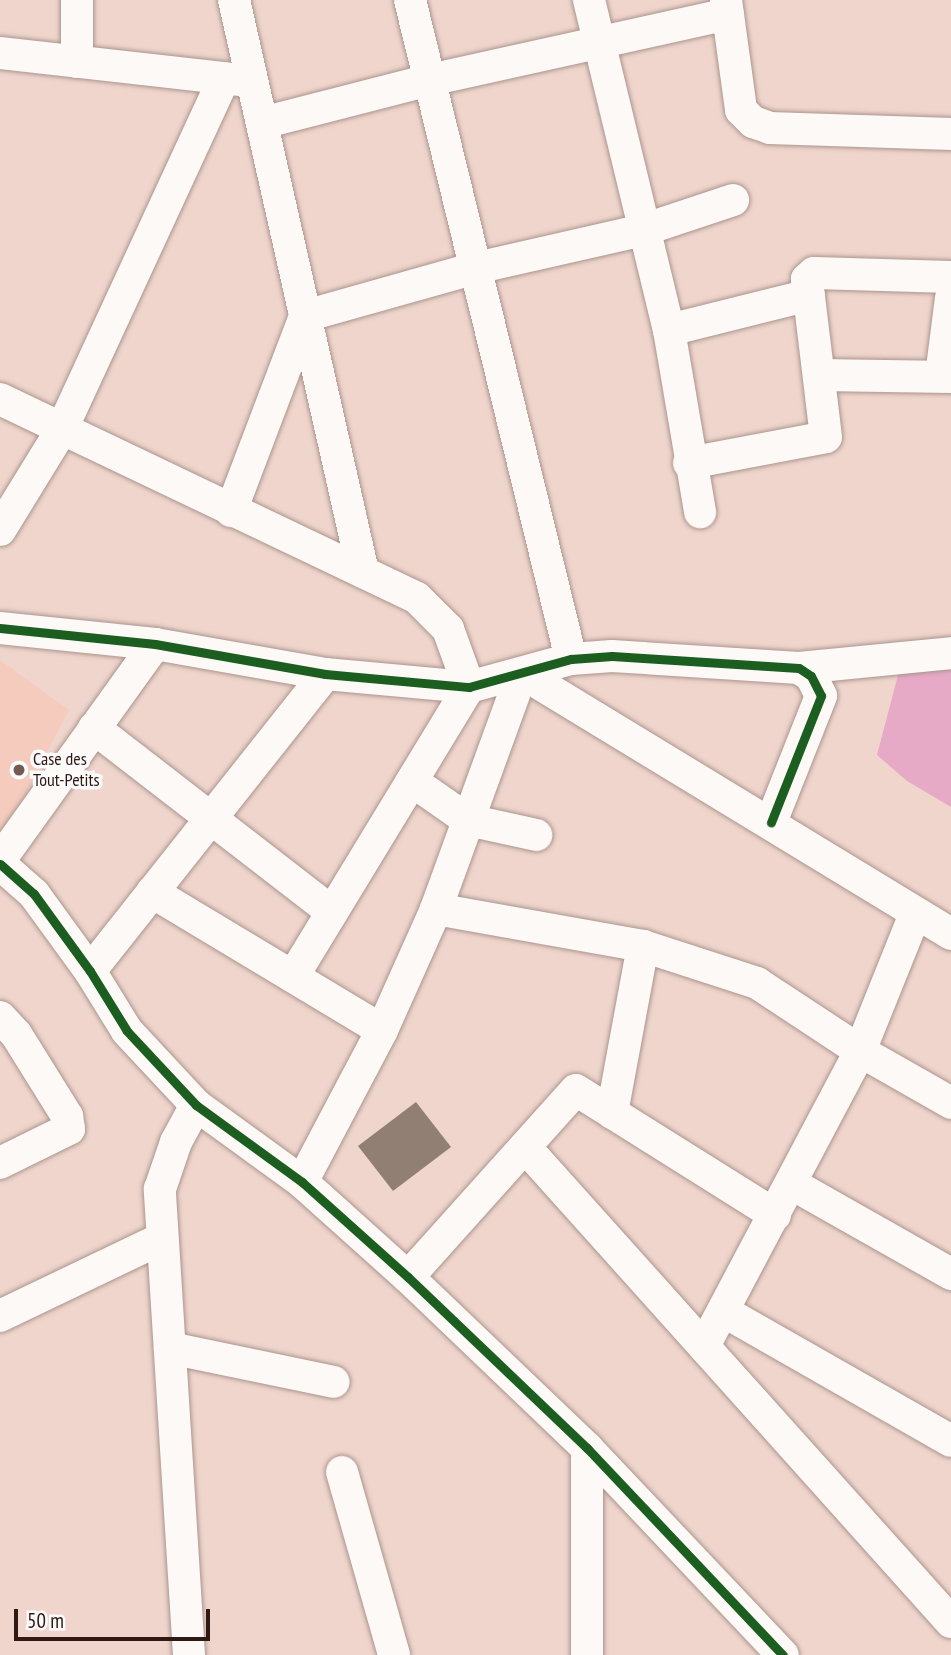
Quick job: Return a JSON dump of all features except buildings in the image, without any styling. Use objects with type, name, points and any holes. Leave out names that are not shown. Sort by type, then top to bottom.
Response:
[{"type":"street","points":[[77,0],[77,62]]},
{"type":"street","points":[[234,0],[238,80],[262,123],[363,572]]},
{"type":"street","points":[[410,0],[570,659]]},
{"type":"street","points":[[589,0],[669,330],[689,463],[700,512]]},
{"type":"street","points":[[262,123],[430,80],[599,42],[727,7],[741,110],[753,122],[770,128],[951,134]]},
{"type":"street","points":[[0,53],[238,80]]},
{"type":"street","points":[[0,530],[61,431],[238,80]]},
{"type":"street","points":[[306,317],[476,268],[643,229],[733,200]]},
{"type":"street","points":[[689,463],[826,437],[807,279],[814,273],[951,277]]},
{"type":"street","points":[[669,330],[810,295]]},
{"type":"street","points":[[819,374],[946,377],[951,298]]},
{"type":"street","points":[[232,511],[306,317]]},
{"type":"street","points":[[0,399],[61,431],[417,598],[448,629],[469,687]]},
{"type":"street","points":[[0,628],[155,644],[325,674],[469,687],[570,659],[612,656],[799,668],[951,653]]},
{"type":"street","points":[[155,644],[0,862],[34,894],[90,971],[127,1031],[197,1105],[302,1182],[408,1277],[587,1448],[783,1655]]},
{"type":"street","points":[[771,822],[821,696],[811,676],[799,668]]},
{"type":"street","points":[[302,1182],[382,1030],[436,909],[522,673]]},
{"type":"street","points":[[522,673],[771,822],[915,915],[951,934]]},
{"type":"street","points":[[90,971],[325,674]]},
{"type":"street","points":[[293,977],[469,687]]},
{"type":"street","points":[[94,728],[332,912]]},
{"type":"street","points":[[412,781],[468,820],[536,835]]},
{"type":"street","points":[[152,892],[382,1030]]},
{"type":"street","points":[[436,909],[643,946],[757,983],[860,1051],[951,1103]]},
{"type":"street","points":[[704,1346],[725,1312],[860,1051],[915,915]]},
{"type":"street","points":[[612,1113],[643,946]]},
{"type":"street","points":[[0,1017],[16,1034],[60,1104],[68,1129],[0,1163]]},
{"type":"street","points":[[408,1277],[576,1090],[775,1215]]},
{"type":"street","points":[[189,1655],[161,1239],[160,1189],[176,1142],[197,1105]]},
{"type":"street","points":[[525,1147],[951,1622]]},
{"type":"street","points":[[792,1184],[951,1274]]},
{"type":"street","points":[[0,1316],[161,1239]]},
{"type":"street","points":[[725,1312],[951,1441]]},
{"type":"street","points":[[170,1348],[334,1382]]},
{"type":"street","points":[[587,1448],[587,1655]]},
{"type":"street","points":[[342,1472],[394,1655]]},
{"type":"shaded area","points":[[903,656],[951,661],[951,807],[907,781],[877,755]]},
{"type":"shaded area","name":"Case des Tout-Petits","points":[[0,660],[69,710],[5,833],[0,830]]},
{"type":"cycle path","points":[[0,628],[155,644],[325,674],[469,687],[571,659],[612,656],[799,668],[811,676],[821,696],[771,822]]},
{"type":"cycle path","points":[[0,864],[34,894],[90,971],[127,1031],[196,1105],[302,1182],[408,1277],[587,1448],[783,1655]]},
{"type":"place","name":"Case des Tout-Petits","points":[[19,770]]}]
